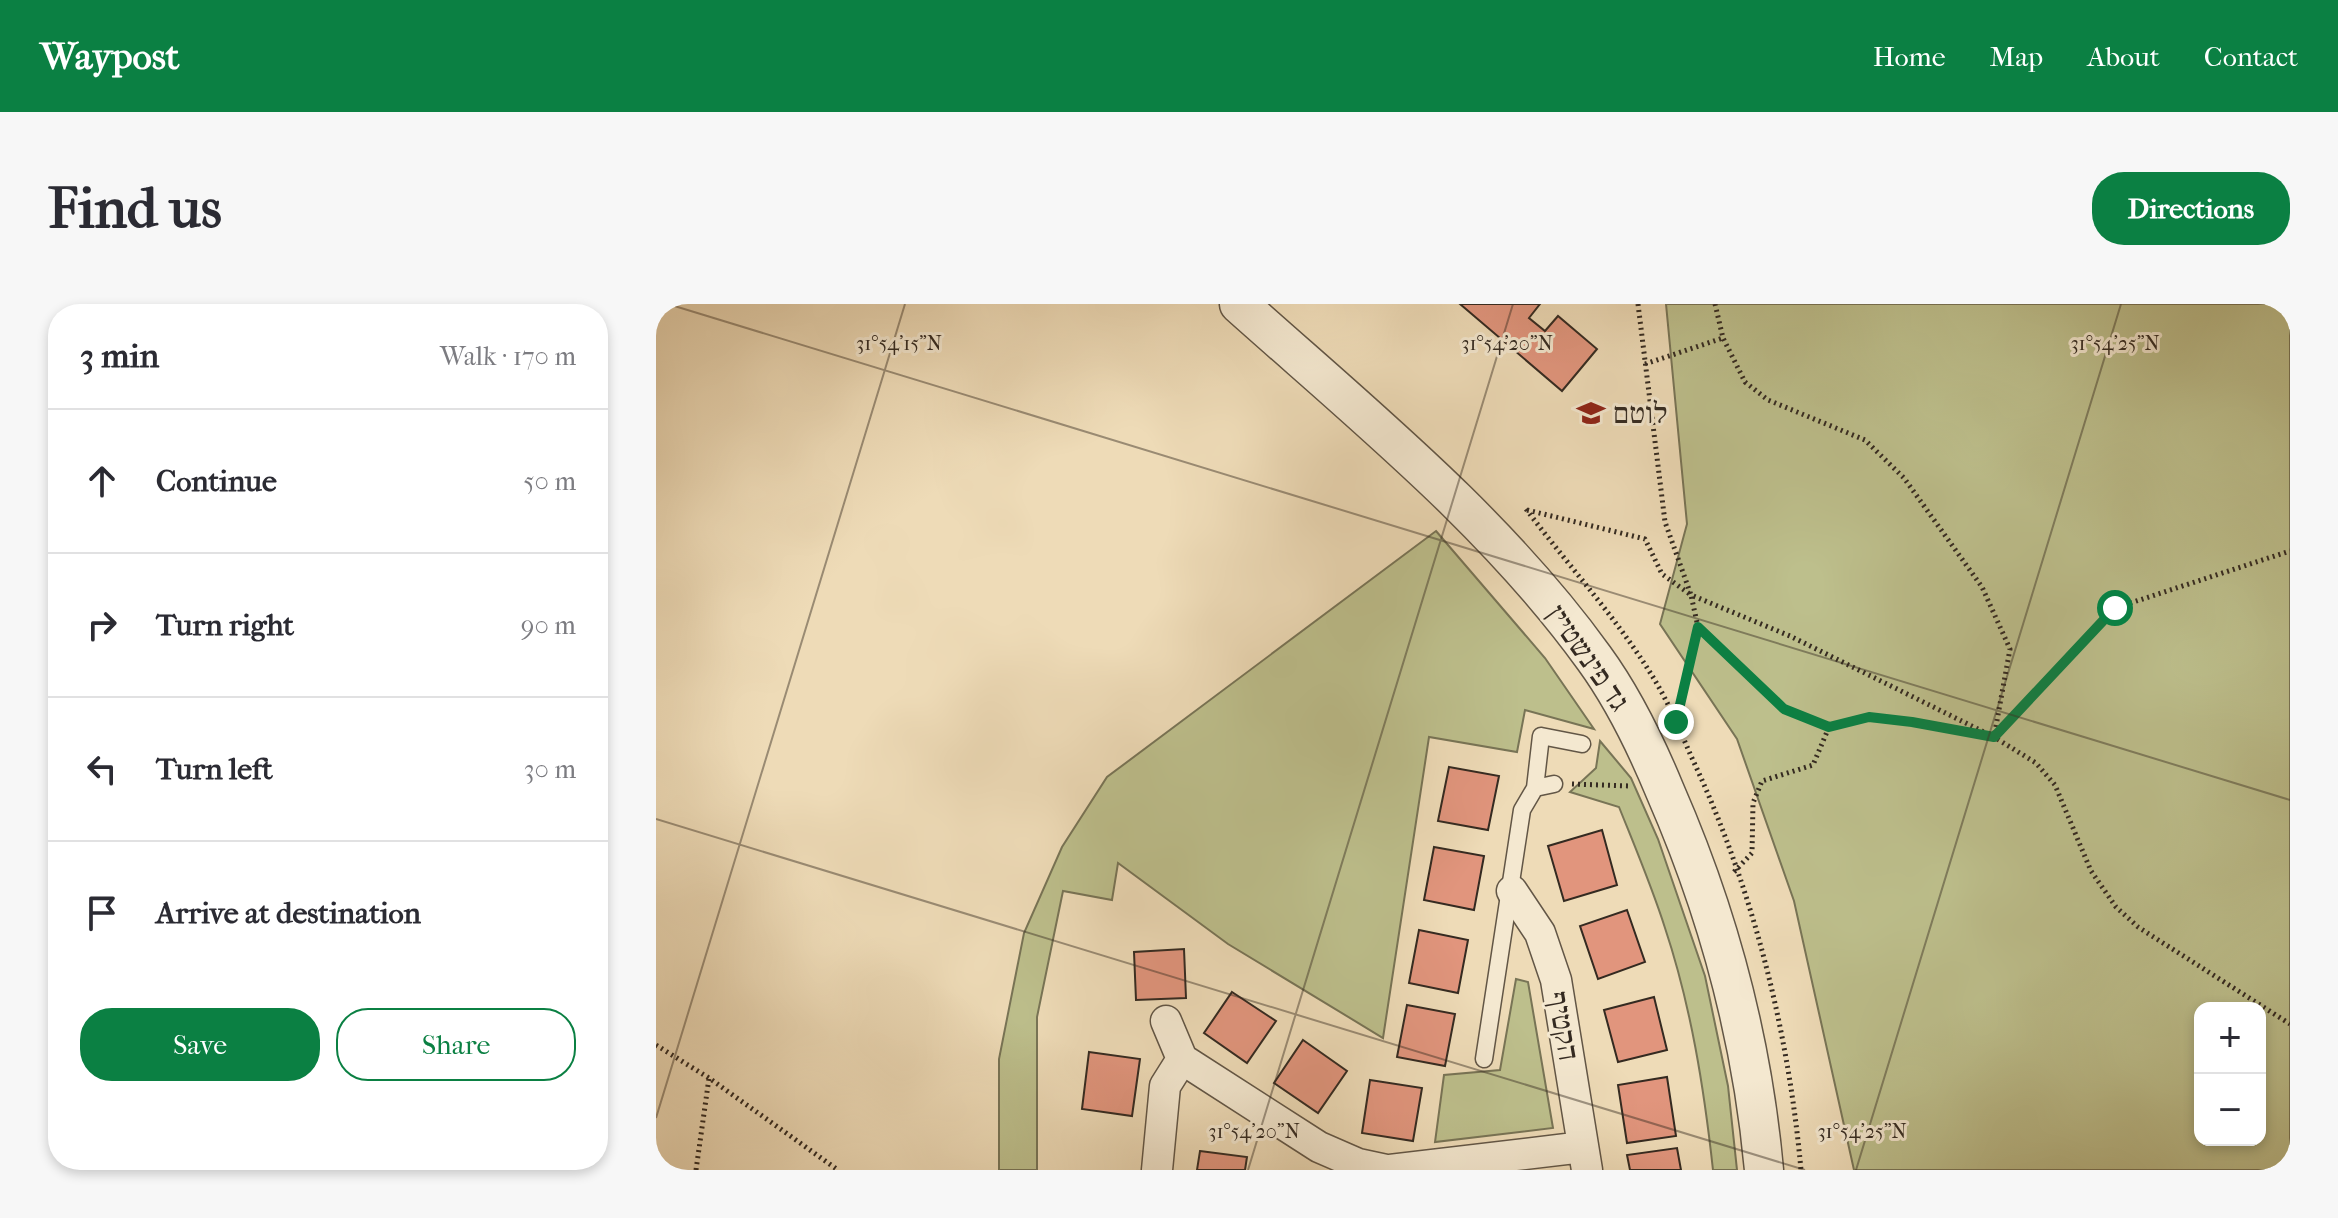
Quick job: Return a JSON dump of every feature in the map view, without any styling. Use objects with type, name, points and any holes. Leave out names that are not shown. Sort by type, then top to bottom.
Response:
[{"type":"street","name":"גד פינשטיין","points":[[1239,304],[1484,528],[1565,621],[1618,693],[1677,817],[1719,936],[1733,982],[1753,1079],[1764,1170]]},
{"type":"street","name":"הקטיף","points":[[1512,891],[1540,933],[1556,980],[1585,1159]]},
{"type":"street","points":[[1166,1021],[1182,1059],[1319,1147],[1358,1164],[1388,1170],[1585,1159]]},
{"type":"street","points":[[1157,1170],[1165,1086],[1182,1059]]},
{"type":"lane","name":"הקטיף","points":[[1484,1059],[1522,810],[1535,788],[1541,736],[1582,744]]},
{"type":"lane","points":[[1535,788],[1554,784]]},
{"type":"path","points":[[1638,304],[1665,522],[1691,595],[1698,627],[1676,722]]},
{"type":"path","points":[[1715,304],[1723,338],[1745,382],[1768,400],[1865,440],[1904,478],[1982,587],[2010,649],[1994,737]]},
{"type":"path","points":[[1645,364],[1723,338]]},
{"type":"path","points":[[1526,509],[1645,539],[1662,574],[1691,595],[1790,636],[1994,737],[2036,763],[2055,785],[2091,871],[2116,907],[2138,927],[2290,1024]]},
{"type":"path","points":[[1994,737],[2115,608],[2290,551]]},
{"type":"path","points":[[1698,627],[1784,709],[1829,727],[1869,717],[1994,737]]},
{"type":"path","points":[[1801,1170],[1781,1022],[1769,972],[1736,870],[1752,853],[1753,803],[1762,781],[1813,765],[1829,727]]},
{"type":"path","points":[[1554,784],[1643,786]]},
{"type":"path","points":[[656,1045],[709,1078],[838,1170]]},
{"type":"path","points":[[696,1170],[709,1078]]},
{"type":"green space","points":[[1666,304],[2290,304],[2290,1170],[1854,1170],[1794,901],[1737,739],[1660,624],[1687,524]]},
{"type":"green space","points":[[1436,531],[1545,658],[1594,729],[1525,710],[1517,752],[1429,737],[1383,1038],[1228,944],[1118,863],[1112,900],[1063,891],[1037,1017],[1037,1170],[999,1170],[999,1059],[1024,933],[1062,847],[1107,777]]},
{"type":"green space","points":[[1600,741],[1631,778],[1658,839],[1705,976],[1728,1086],[1737,1170],[1713,1170],[1701,1078],[1682,987],[1660,913],[1619,807],[1570,792],[1596,768]]},
{"type":"green space","points":[[1516,979],[1528,982],[1553,1128],[1435,1142],[1444,1075],[1500,1070]]},
{"type":"building","points":[[1460,304],[1540,304],[1529,318],[1545,331],[1558,316],[1597,349],[1562,391]]},
{"type":"building","points":[[1449,767],[1499,776],[1488,830],[1438,821]]},
{"type":"building","points":[[1602,830],[1617,885],[1564,901],[1548,846]]},
{"type":"building","points":[[1434,847],[1484,856],[1474,910],[1424,900]]},
{"type":"building","points":[[1627,910],[1645,962],[1598,979],[1580,926]]},
{"type":"building","points":[[1419,930],[1468,940],[1458,993],[1409,983]]},
{"type":"building","points":[[1184,949],[1186,998],[1136,1000],[1134,952]]},
{"type":"building","points":[[1232,992],[1276,1021],[1247,1063],[1204,1033]]},
{"type":"building","points":[[1654,997],[1667,1050],[1618,1062],[1604,1010]]},
{"type":"building","points":[[1407,1005],[1455,1014],[1445,1066],[1397,1057]]},
{"type":"building","points":[[1303,1040],[1347,1071],[1318,1113],[1274,1083]]},
{"type":"building","points":[[1089,1052],[1140,1059],[1132,1116],[1082,1109]]},
{"type":"building","points":[[1667,1077],[1676,1136],[1627,1143],[1618,1085]]},
{"type":"building","points":[[1370,1080],[1422,1088],[1413,1141],[1362,1133]]},
{"type":"building","points":[[1677,1148],[1681,1170],[1630,1170],[1627,1155]]},
{"type":"building","points":[[1200,1151],[1247,1157],[1245,1170],[1197,1170]]},
{"type":"place","name":"לוטם","points":[[1591,413]]},
{"type":"route","points":[[1676,722],[1698,627],[1784,709],[1829,727],[1869,717],[1994,737],[2115,608]]}]
